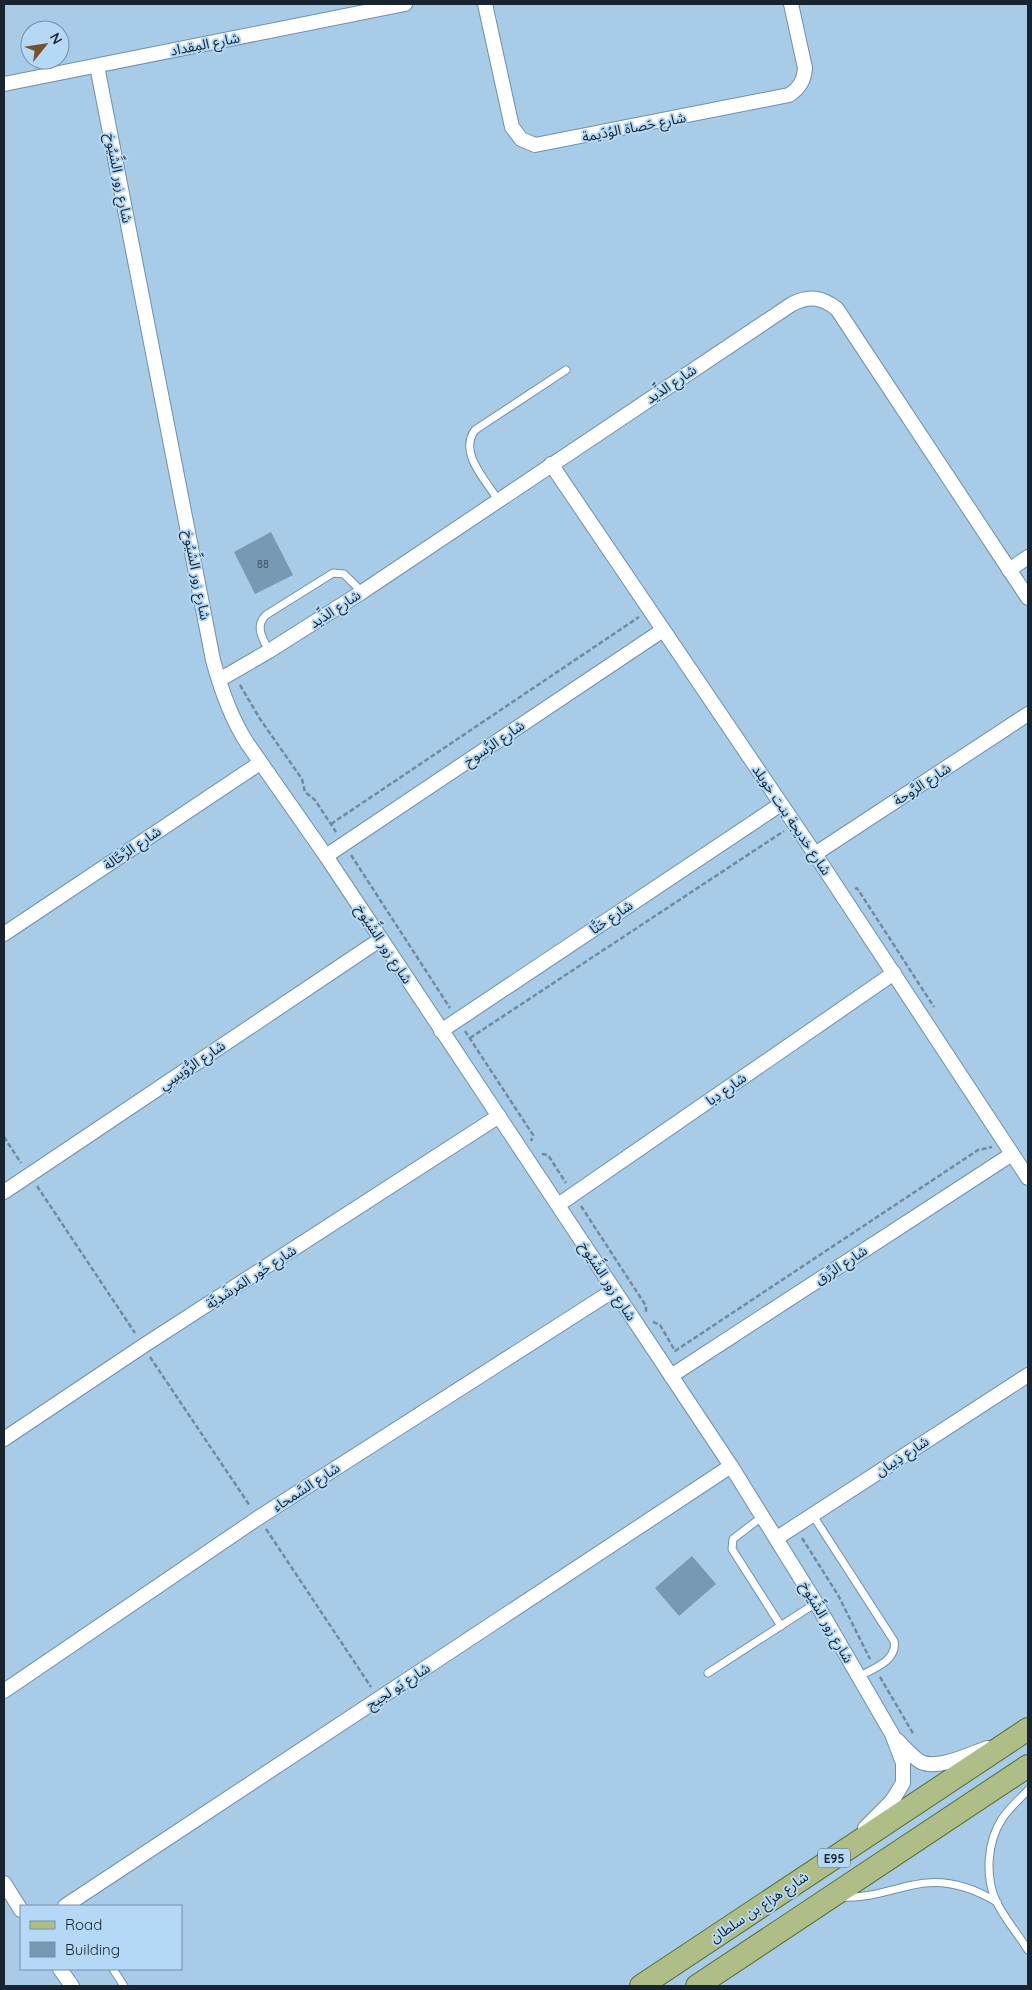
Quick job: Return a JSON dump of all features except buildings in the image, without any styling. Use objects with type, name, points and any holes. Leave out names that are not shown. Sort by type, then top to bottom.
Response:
[{"type":"main road","name":"شارع هزاع بن سلطان","points":[[641,1986],[1020,1735]]},
{"type":"main road","name":"E95","points":[[696,1986],[1028,1766]]},
{"type":"street","name":"شارع المِقداد","points":[[4,84],[405,4]]},
{"type":"street","name":"شارع حَصاة الوُدَيمة","points":[[485,4],[512,127],[521,139],[536,145],[789,95],[803,81],[805,68],[791,4]]},
{"type":"street","name":"شارع زور الشِّيُوخ","points":[[97,66],[219,680],[239,731],[326,856],[731,1466],[816,1602],[892,1734],[903,1763],[902,1784],[892,1801],[840,1854]]},
{"type":"street","name":"شارع الذِّيد","points":[[219,680],[269,651],[362,592],[792,304],[810,298],[820,299],[837,309],[1028,598]]},
{"type":"street","name":"شارع خديجة بنت خويلد","points":[[551,464],[815,854],[1028,1178]]},
{"type":"street","points":[[1009,570],[1028,557]]},
{"type":"street","name":"شارع الرُّسوخ","points":[[326,856],[663,630]]},
{"type":"street","name":"شارع الرَّوحة","points":[[815,854],[1028,714]]},
{"type":"street","name":"شارع الرَّحَّالة","points":[[4,934],[260,763]]},
{"type":"street","name":"شارع حَتَّا","points":[[441,1031],[781,804]]},
{"type":"street","name":"شارع الرُّوَيسِي","points":[[4,1192],[381,939]]},
{"type":"street","name":"شارع دِبا","points":[[558,1205],[894,973]]},
{"type":"street","name":"شارع خُور المَرشَدِيَّة","points":[[4,1440],[143,1346],[499,1116]]},
{"type":"street","name":"شارع الرِّزق","points":[[671,1376],[1012,1154]]},
{"type":"street","name":"شارع السَّمحاء","points":[[4,1691],[258,1518],[614,1290]]},
{"type":"street","name":"شارع ذِيبان","points":[[777,1538],[1028,1375]]},
{"type":"street","name":"شارع يَو لجيج","points":[[68,1905],[731,1466]]},
{"type":"street","name":"شارع زور الشِّيُوخ","points":[[892,1734],[906,1750],[921,1762],[937,1764],[1020,1735]]},
{"type":"street","points":[[4,1883],[20,1908]]},
{"type":"street","points":[[61,1970],[72,1986]]},
{"type":"lane","points":[[498,500],[470,452],[469,440],[471,435],[475,430],[566,370]]},
{"type":"lane","points":[[269,651],[259,628],[260,622],[266,615],[333,573],[344,574],[362,592]]},
{"type":"lane","points":[[812,1514],[894,1641],[892,1654],[889,1659],[858,1676]]},
{"type":"lane","points":[[763,1516],[733,1539],[732,1549],[781,1626]]},
{"type":"lane","points":[[708,1673],[816,1602]]},
{"type":"lane","points":[[1028,1790],[1002,1819],[992,1842],[990,1854],[990,1878],[997,1902],[1028,1950]]},
{"type":"lane","points":[[831,1897],[862,1897],[931,1882],[962,1886],[997,1902]]},
{"type":"lane","points":[[114,1970],[124,1986]]},
{"type":"path","points":[[331,824],[649,610]]},
{"type":"path","points":[[232,672],[260,719],[302,779],[305,792],[315,800],[331,824],[533,1135],[530,1144]]},
{"type":"path","points":[[470,1038],[794,824]]},
{"type":"path","points":[[843,896],[857,888],[936,1009]]},
{"type":"path","points":[[536,1153],[548,1155],[646,1306],[646,1313],[652,1322],[660,1326],[675,1350],[978,1150],[990,1148],[993,1144],[990,1135],[997,1131]]},
{"type":"path","points":[[4,1137],[378,1699]]},
{"type":"path","points":[[795,1526],[838,1594],[874,1667],[918,1742],[906,1750]]}]
